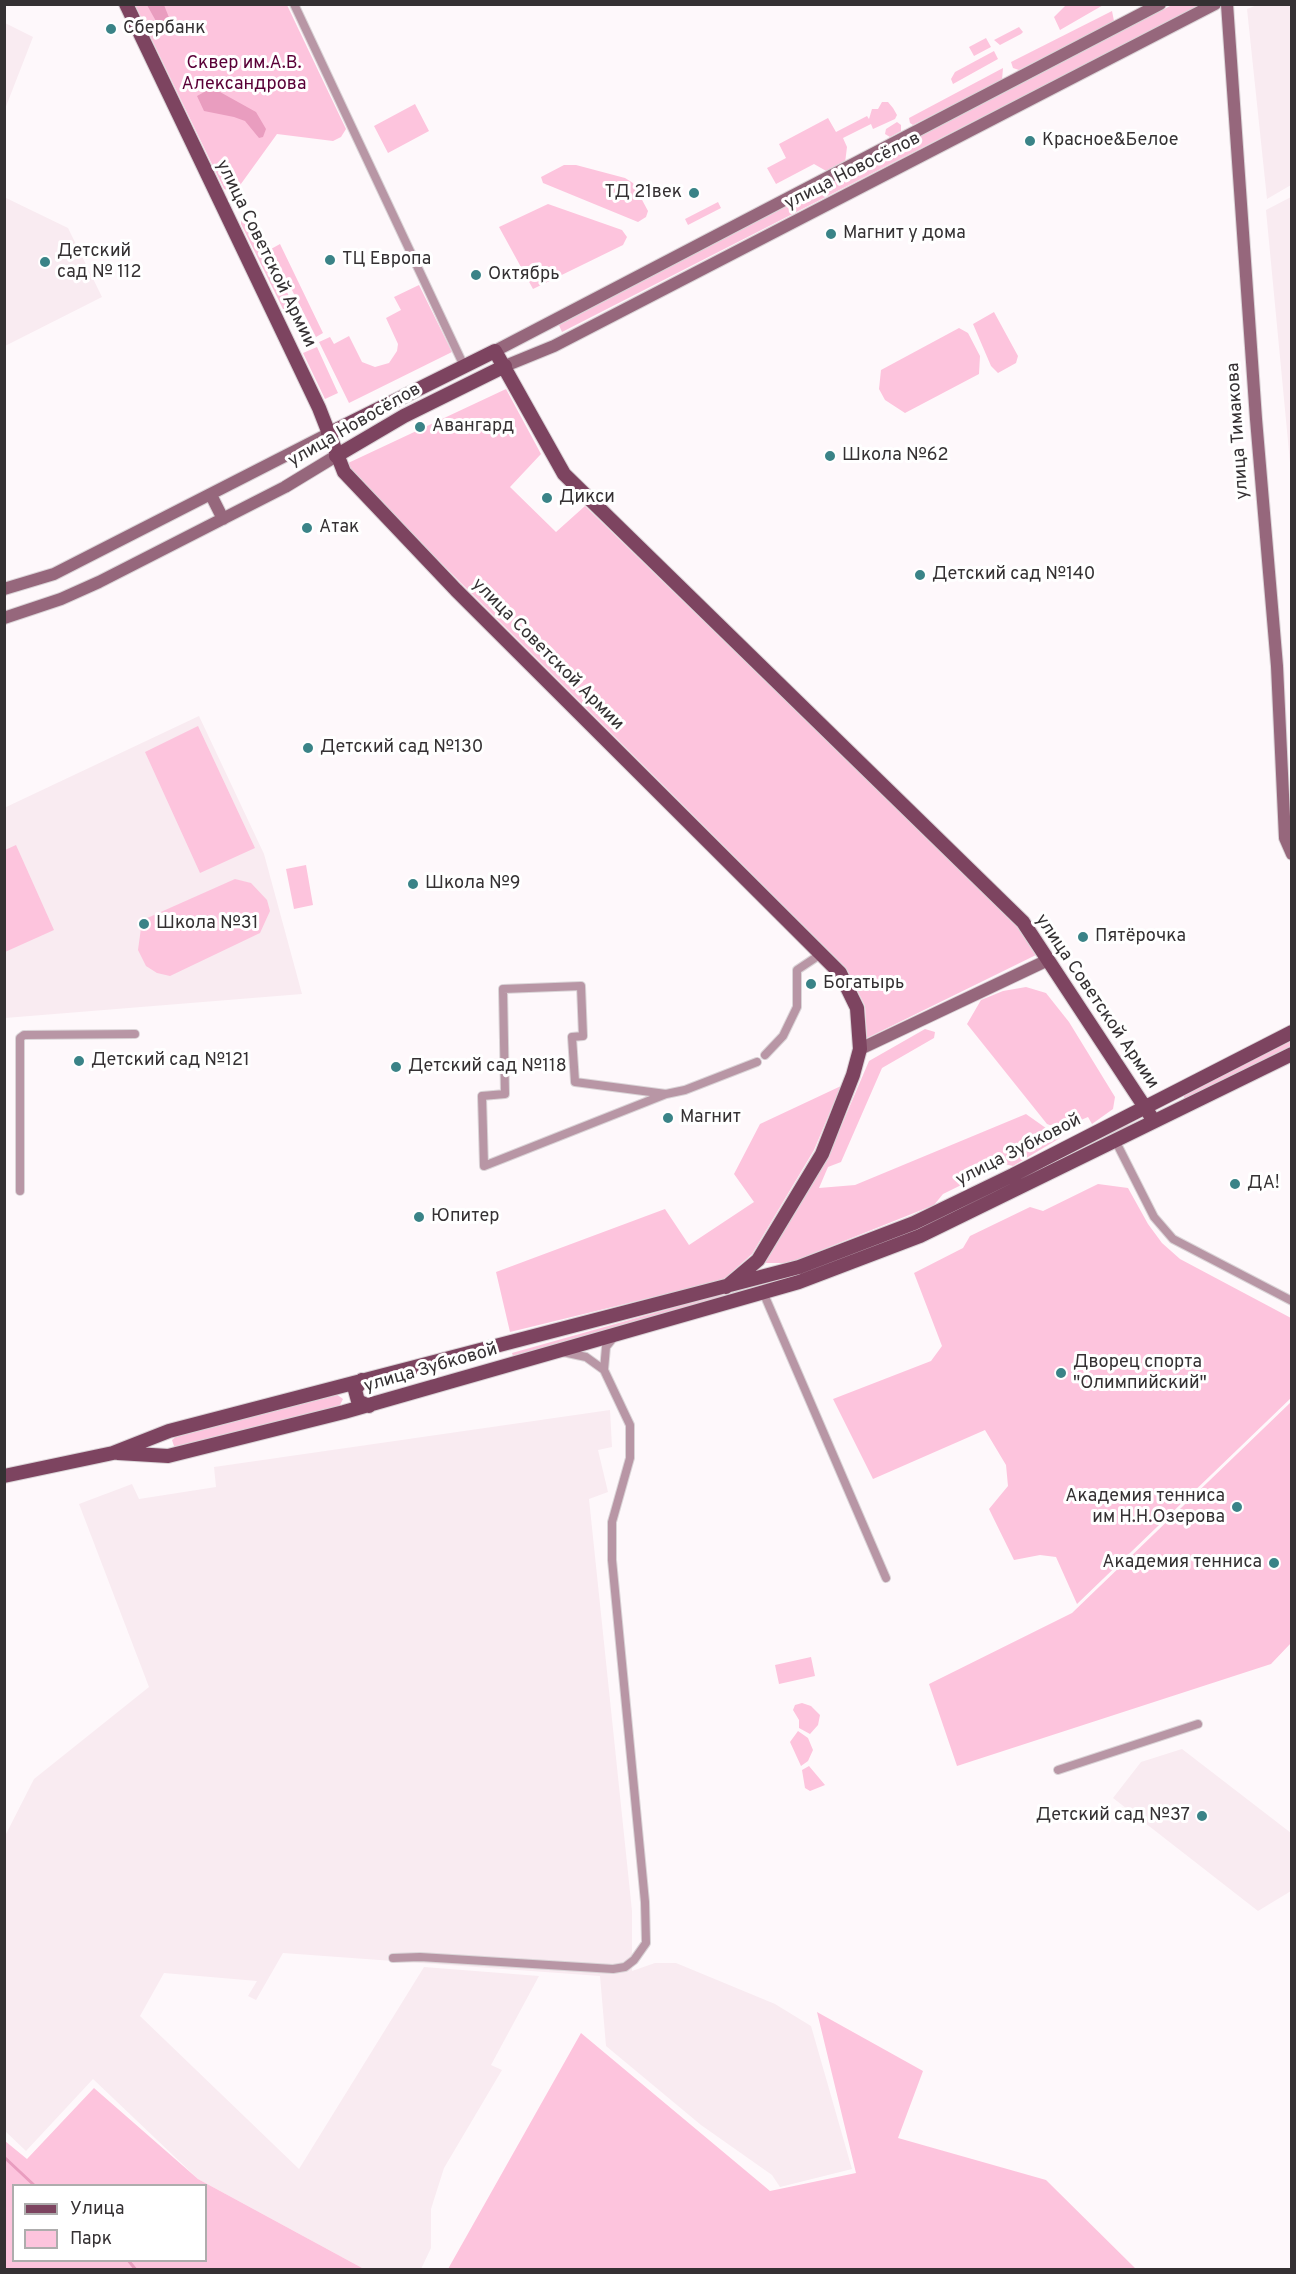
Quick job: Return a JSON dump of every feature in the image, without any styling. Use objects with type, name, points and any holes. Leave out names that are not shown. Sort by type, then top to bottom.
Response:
[{"type":"main road","name":"улица Советской Армии","points":[[126,4],[285,335],[319,408],[344,472],[450,583],[840,973],[857,1008],[860,1049],[853,1075],[822,1154],[758,1260],[726,1287]]},
{"type":"main road","name":"улица Новосёлов","points":[[328,434],[495,351]]},
{"type":"main road","points":[[495,351],[505,366]]},
{"type":"main road","name":"улица Советской Армии","points":[[505,366],[564,474],[1023,922],[1155,1122]]},
{"type":"main road","name":"улица Новосёлов","points":[[336,456],[404,416],[505,366]]},
{"type":"main road","name":"улица Зубковой","points":[[4,1476],[113,1453],[170,1431],[799,1267],[914,1223],[1292,1032]]},
{"type":"main road","name":"улица Зубковой","points":[[113,1453],[168,1456],[369,1406],[614,1337],[835,1270],[920,1236],[1292,1054]]},
{"type":"main road","points":[[758,1260],[752,1279],[758,1294]]},
{"type":"main road","points":[[511,1343],[499,1351],[501,1360],[512,1365]]},
{"type":"main road","points":[[392,1372],[398,1398]]},
{"type":"main road","points":[[362,1380],[354,1390],[358,1401],[369,1406]]},
{"type":"main road","points":[[336,1389],[345,1393],[350,1403],[344,1412]]},
{"type":"main road","points":[[168,1456],[160,1450],[159,1441],[170,1431]]},
{"type":"street","points":[[294,4],[464,366]]},
{"type":"street","name":"улица Новосёлов","points":[[495,351],[1160,4]]},
{"type":"street","name":"улица Новосёлов","points":[[505,366],[554,346],[1215,4]]},
{"type":"street","name":"улица Тимакова","points":[[1227,4],[1248,312],[1277,666],[1284,826],[1285,838],[1292,854]]},
{"type":"street","name":"улица Новосёлов","points":[[4,589],[54,574],[328,434]]},
{"type":"street","name":"улица Новосёлов","points":[[4,618],[62,599],[285,487],[336,456]]},
{"type":"street","points":[[211,495],[223,519]]},
{"type":"street","points":[[765,1055],[783,1036],[797,1007],[797,970],[821,954]]},
{"type":"street","points":[[860,1049],[1048,960]]},
{"type":"street","points":[[666,1094],[575,1082],[572,1037],[583,1036],[581,986],[503,988],[505,1095],[482,1096],[483,1166],[666,1094],[685,1090],[757,1062]]},
{"type":"street","points":[[20,1191],[20,1038],[24,1035],[135,1034]]},
{"type":"street","points":[[1116,1142],[1154,1217],[1173,1239],[1292,1301]]},
{"type":"street","points":[[758,1294],[886,1578]]},
{"type":"street","points":[[604,1370],[606,1347],[614,1337]]},
{"type":"street","points":[[393,1958],[420,1957],[614,1969],[625,1967],[634,1960],[646,1943],[645,1902],[612,1560],[612,1522],[626,1478],[631,1440],[624,1410],[604,1370],[586,1357],[562,1352]]},
{"type":"street","points":[[1058,1770],[1198,1724]]},
{"type":"shaded area","points":[[147,5],[164,5],[170,20],[157,23]]},
{"type":"shaded area","points":[[1257,5],[1292,5],[1291,185],[1267,199],[1247,9]]},
{"type":"shaded area","points":[[5,23],[33,37],[5,109]]},
{"type":"shaded area","points":[[206,91],[220,92],[256,112],[266,129],[263,137],[259,138],[245,121],[204,111],[197,96]]},
{"type":"shaded area","name":"Детский сад № 112","points":[[4,197],[68,228],[102,297],[5,346]]},
{"type":"shaded area","points":[[1291,197],[1291,473],[1266,210]]},
{"type":"shaded area","name":"Школа №31","points":[[199,716],[264,854],[302,994],[5,1018],[4,808]]},
{"type":"shaded area","points":[[610,1410],[612,1447],[598,1450],[608,1492],[589,1499],[632,1911],[632,1971],[655,1963],[676,1963],[775,2004],[811,2026],[852,2169],[780,2187],[772,2175],[701,2125],[606,2046],[600,1976],[283,1953],[256,2000],[248,1996],[257,1981],[164,1973],[140,2016],[299,2169],[424,1967],[539,1976],[491,2065],[502,2070],[444,2168],[431,2209],[431,2248],[421,2269],[364,2269],[198,2179],[93,2079],[26,2151],[5,2131],[4,1838],[34,1779],[149,1687],[79,1504],[132,1484],[139,1499],[216,1487],[214,1467]]},
{"type":"shaded area","name":"Детский сад №37","points":[[1182,1749],[1291,1833],[1291,1891],[1258,1911],[1113,1798],[1141,1762]]},
{"type":"green space","points":[[1105,4],[1060,30],[1054,17],[1066,5]]},
{"type":"green space","name":"Сквер им.А.В. Александрова","points":[[135,5],[287,5],[346,129],[341,137],[333,141],[277,134],[238,188],[231,191],[224,189]]},
{"type":"green space","points":[[1172,5],[1201,5],[562,332],[558,323]]},
{"type":"green space","points":[[1112,11],[1114,21],[1019,70],[1013,68],[1011,62]]},
{"type":"green space","points":[[1019,27],[1023,32],[1021,34],[1000,45],[994,40]]},
{"type":"green space","points":[[986,38],[991,47],[974,56],[969,47]]},
{"type":"green space","points":[[994,51],[998,59],[953,84],[951,79],[955,72]]},
{"type":"green space","points":[[1003,68],[1002,80],[913,125],[910,123],[909,118]]},
{"type":"green space","points":[[882,102],[888,102],[893,108],[897,115],[895,119],[873,129],[871,124],[843,138],[847,147],[845,163],[828,172],[814,164],[776,184],[767,168],[786,158],[779,144],[828,118],[836,132],[867,116],[869,119],[872,109],[878,109]]},
{"type":"green space","points":[[415,104],[429,131],[388,153],[374,126]]},
{"type":"green space","points":[[897,122],[901,125],[901,131],[890,137],[885,134],[886,129]]},
{"type":"green space","points":[[564,165],[576,165],[625,178],[633,183],[648,211],[646,217],[638,222],[543,183],[541,177]]},
{"type":"green space","points":[[718,202],[721,208],[688,225],[685,219]]},
{"type":"green space","points":[[548,204],[622,230],[627,237],[623,245],[533,289],[499,227]]},
{"type":"green space","points":[[247,213],[295,308],[287,312],[283,309],[241,224],[241,217]]},
{"type":"green space","points":[[280,244],[323,333],[316,337],[271,249]]},
{"type":"green space","points":[[419,285],[452,352],[349,403],[319,342],[330,337],[334,344],[349,336],[362,362],[375,367],[389,363],[397,351],[398,344],[386,318],[401,310],[394,297]]},
{"type":"green space","points":[[994,312],[1018,356],[1016,363],[998,373],[991,366],[973,324]]},
{"type":"green space","points":[[959,328],[968,333],[980,356],[979,374],[905,413],[885,400],[879,389],[881,370]]},
{"type":"green space","points":[[317,347],[338,393],[325,399],[303,353]]},
{"type":"green space","points":[[506,389],[541,454],[510,487],[556,532],[585,506],[1021,929],[1036,955],[867,1038],[865,1006],[846,968],[348,470],[346,464]]},
{"type":"green space","points":[[198,726],[255,848],[200,873],[145,752]]},
{"type":"green space","points":[[16,845],[54,930],[5,952],[5,850]]},
{"type":"green space","points":[[306,865],[313,905],[294,909],[286,869]]},
{"type":"green space","points":[[235,879],[251,883],[267,900],[270,911],[260,933],[170,976],[157,973],[146,966],[138,950],[141,928],[145,919]]},
{"type":"green space","points":[[1026,987],[1046,993],[1069,1022],[1115,1097],[1113,1109],[1092,1124],[1088,1117],[1060,1129],[1047,1124],[967,1024],[981,1000],[1003,991]]},
{"type":"green space","points":[[925,1029],[935,1032],[934,1038],[882,1068],[841,1162],[828,1167],[819,1188],[855,1185],[1026,1114],[1060,1138],[1013,1166],[1004,1164],[943,1194],[934,1205],[789,1263],[765,1263],[828,1157],[869,1061]]},
{"type":"green space","points":[[1291,1039],[1291,1046],[1184,1099],[1184,1094]]},
{"type":"green space","points":[[841,1086],[814,1150],[752,1254],[723,1280],[510,1332],[496,1272],[665,1209],[689,1245],[754,1202],[734,1174],[760,1124]]},
{"type":"green space","points":[[1128,1122],[1128,1127],[910,1235],[798,1278],[776,1282],[774,1280]]},
{"type":"green space","points":[[1098,1184],[1128,1188],[1148,1224],[1162,1243],[1180,1259],[1291,1318],[1292,1397],[1077,1604],[1056,1557],[1040,1555],[1014,1560],[989,1509],[1008,1486],[1006,1465],[985,1430],[873,1479],[833,1399],[931,1361],[942,1346],[914,1273],[963,1248],[970,1236],[1030,1207],[1043,1211]]},
{"type":"green space","points":[[729,1292],[726,1298],[522,1358],[513,1356],[512,1353]]},
{"type":"green space","points":[[336,1394],[343,1399],[339,1407],[181,1447],[174,1446],[172,1440],[178,1435]]},
{"type":"green space","name":"Академия тенниса им Н.Н.Озерова","points":[[1291,1402],[1291,1643],[1271,1664],[957,1766],[929,1684],[1072,1613]]},
{"type":"green space","points":[[811,1657],[815,1676],[779,1684],[775,1665]]},
{"type":"green space","points":[[802,1703],[811,1706],[820,1715],[818,1725],[810,1734],[799,1728],[799,1720],[793,1710],[795,1705]]},
{"type":"green space","points":[[798,1731],[808,1738],[813,1750],[808,1761],[801,1766],[790,1742]]},
{"type":"green space","points":[[809,1766],[825,1785],[810,1791],[805,1788],[802,1770]]},
{"type":"green space","points":[[817,2012],[923,2071],[898,2138],[1046,2180],[1136,2269],[448,2269],[581,2033],[770,2191],[856,2173]]},
{"type":"green space","points":[[94,2088],[198,2179],[364,2269],[5,2269],[5,2141],[27,2159]]},
{"type":"waterway","points":[[4,2157],[33,2184]]},
{"type":"waterway","points":[[130,2262],[136,2270]]},
{"type":"place","name":"Сбербанк","points":[[111,29]]},
{"type":"place","name":"Красное&Белое","points":[[1030,141]]},
{"type":"place","name":"ТД 21век","points":[[694,193]]},
{"type":"place","name":"Магнит у дома","points":[[831,234]]},
{"type":"place","name":"ТЦ Европа","points":[[330,260]]},
{"type":"place","name":"Детский сад № 112","points":[[45,262]]},
{"type":"place","name":"Октябрь","points":[[476,275]]},
{"type":"place","name":"Авангард","points":[[420,427]]},
{"type":"place","name":"Школа №62","points":[[830,456]]},
{"type":"place","name":"Дикси","points":[[547,498]]},
{"type":"place","name":"Атак","points":[[307,528]]},
{"type":"place","name":"Детский сад №140","points":[[920,575]]},
{"type":"place","name":"Детский сад №130","points":[[308,748]]},
{"type":"place","name":"Школа №9","points":[[413,884]]},
{"type":"place","name":"Школа №31","points":[[144,924]]},
{"type":"place","name":"Пятёрочка","points":[[1083,937]]},
{"type":"place","name":"Богатырь","points":[[811,984]]},
{"type":"place","name":"Детский сад №121","points":[[79,1061]]},
{"type":"place","name":"Детский сад №118","points":[[396,1067]]},
{"type":"place","name":"Магнит","points":[[668,1118]]},
{"type":"place","name":"ДА!","points":[[1235,1184]]},
{"type":"place","name":"Юпитер","points":[[419,1217]]},
{"type":"place","name":"Дворец спорта \"Олимпийский\"","points":[[1061,1373]]},
{"type":"place","name":"Академия тенниса им Н.Н.Озерова","points":[[1237,1507]]},
{"type":"place","name":"Академия тенниса","points":[[1274,1563]]},
{"type":"place","name":"Детский сад №37","points":[[1202,1816]]}]
